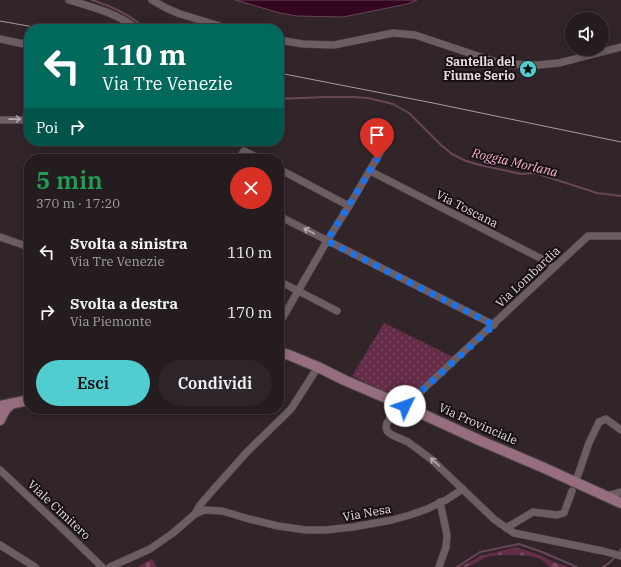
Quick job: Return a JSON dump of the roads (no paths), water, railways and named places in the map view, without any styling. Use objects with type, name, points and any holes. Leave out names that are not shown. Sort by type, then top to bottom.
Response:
[{"type":"street","points":[[69,0],[110,13],[130,24]]},
{"type":"street","points":[[152,0],[166,8],[209,24]]},
{"type":"street","points":[[284,41],[303,44],[334,45],[393,33],[415,35],[504,64],[538,65],[559,63],[621,47]]},
{"type":"street","points":[[0,39],[24,44]]},
{"type":"street","points":[[0,120],[24,120]]},
{"type":"street","points":[[284,315],[384,146]]},
{"type":"street","points":[[242,154],[244,151],[250,154]]},
{"type":"street","name":"Via Toscana","points":[[370,171],[540,258],[549,263],[553,268]]},
{"type":"street","points":[[284,172],[349,206]]},
{"type":"street","points":[[284,219],[494,325]]},
{"type":"street","name":"Via Lombardia","points":[[463,489],[432,458],[408,442],[392,435],[387,431],[387,423],[402,404],[494,325],[588,236],[621,236]]},
{"type":"street","points":[[0,237],[24,245]]},
{"type":"street","points":[[284,284],[337,311]]},
{"type":"street","name":"Via Provinciale","points":[[284,354],[402,404],[621,503]]},
{"type":"street","points":[[195,514],[200,505],[247,452],[291,409],[318,367]]},
{"type":"street","points":[[0,406],[24,401]]},
{"type":"street","points":[[0,420],[11,404]]},
{"type":"street","points":[[578,475],[589,443],[599,422],[606,419],[621,430]]},
{"type":"street","name":"Viale Cimitero","points":[[0,470],[102,567]]},
{"type":"street","points":[[463,489],[496,520],[514,533],[609,552],[621,556]]},
{"type":"street","name":"Via Nesa","points":[[110,567],[150,549],[173,533],[195,514],[204,510],[222,511],[278,526],[306,530],[325,530],[392,520],[427,509],[463,489]]},
{"type":"street","points":[[208,510],[207,504],[213,490]]},
{"type":"street","points":[[506,528],[533,512],[557,515],[564,512],[572,491]]},
{"type":"street","points":[[606,496],[621,492]]},
{"type":"street","points":[[439,567],[446,547],[447,535],[440,502]]},
{"type":"street","points":[[0,545],[35,567]]},
{"type":"waterway","name":"Roggia Morlana","points":[[92,0],[107,5],[140,24]]},
{"type":"waterway","name":"Roggia Morlana","points":[[284,99],[352,97],[368,98],[393,104],[409,113],[452,154],[466,161],[521,174],[535,173],[597,193],[621,196]]},
{"type":"waterway","points":[[457,567],[480,552],[519,544],[577,567]]},
{"type":"waterway","points":[[603,567],[611,561],[621,549]]},
{"type":"tram line","points":[[0,21],[24,25]]},
{"type":"tram line","points":[[284,74],[621,142]]},
{"type":"place","name":"Santella del Fiume Serio","points":[[528,69]]}]
